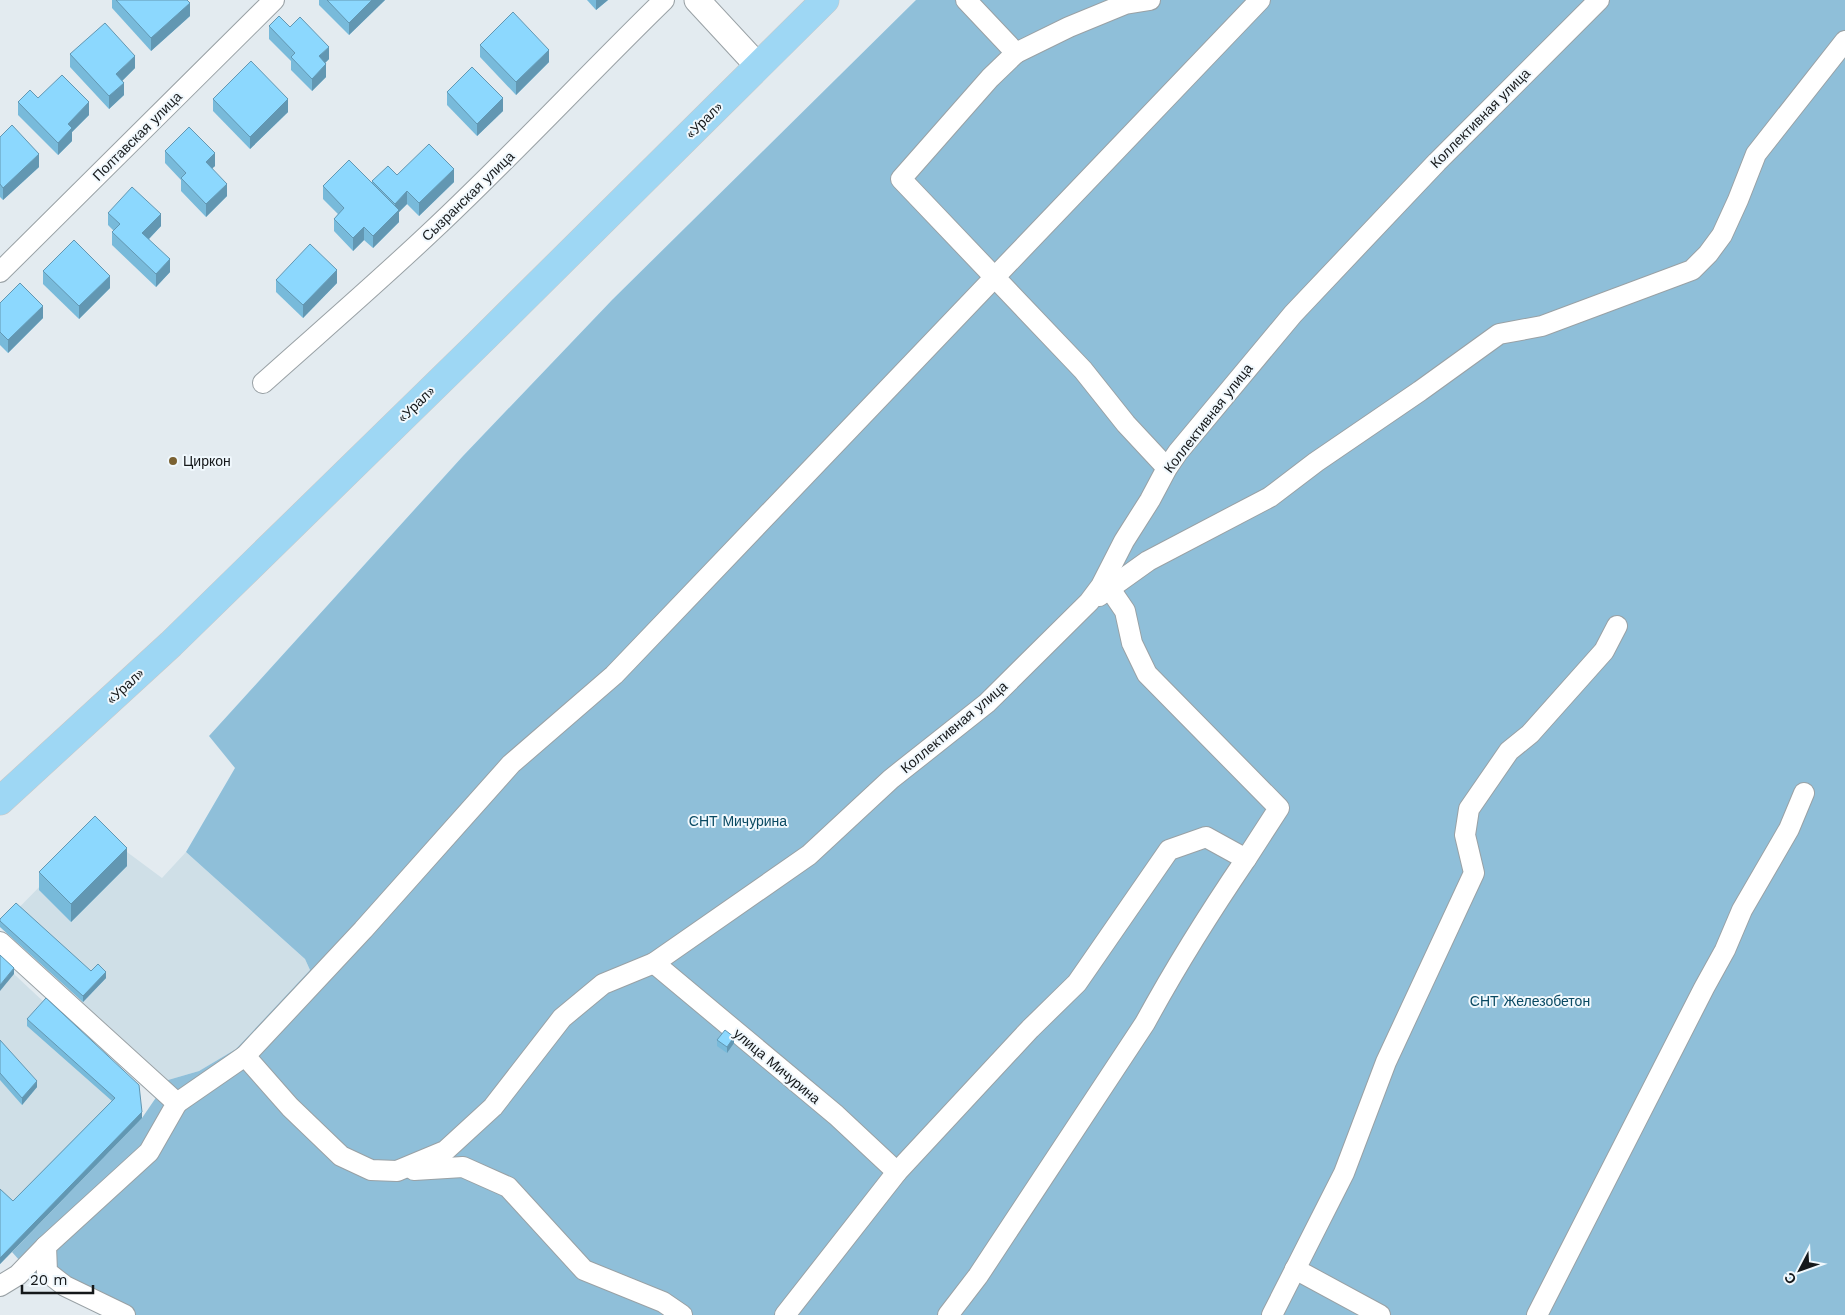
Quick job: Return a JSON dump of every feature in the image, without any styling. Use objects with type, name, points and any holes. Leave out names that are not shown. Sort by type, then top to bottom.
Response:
[{"type":"highway","name":"«Урал»","points":[[0,801],[171,644],[485,337],[825,0]]},
{"type":"street","name":"Полтавская улица","points":[[0,272],[274,0]]},
{"type":"street","name":"Сызранская улица","points":[[264,383],[432,231],[557,109],[664,0]]},
{"type":"street","points":[[697,0],[758,66]]},
{"type":"street","points":[[966,0],[1016,53]]},
{"type":"street","points":[[1150,0],[1125,4],[1069,26],[1016,53],[990,78],[901,179],[1083,370],[1126,424],[1166,468]]},
{"type":"street","points":[[0,1286],[18,1275],[46,1246],[149,1152],[177,1103],[245,1056],[370,922],[511,764],[614,675],[1260,0]]},
{"type":"street","name":"Коллективная улица","points":[[245,1056],[290,1107],[341,1156],[371,1170],[397,1171],[445,1151],[493,1107],[562,1018],[603,984],[654,963],[808,855],[891,779],[987,703],[1090,602],[1101,586],[1124,541],[1150,500],[1166,468],[1293,314],[1437,162],[1599,0]]},
{"type":"street","points":[[1090,602],[1148,561],[1270,497],[1316,462],[1499,334],[1542,326],[1692,270],[1708,254],[1722,235],[1756,154],[1845,41]]},
{"type":"street","points":[[948,1315],[978,1276],[1145,1023],[1204,920],[1246,860],[1278,808],[1147,674],[1132,643],[1125,611],[1110,589]]},
{"type":"street","points":[[1272,1315],[1344,1173],[1386,1062],[1474,873],[1465,835],[1468,809],[1509,751],[1530,734],[1604,651],[1617,626]]},
{"type":"street","points":[[1537,1315],[1725,950],[1742,910],[1789,829],[1804,793]]},
{"type":"street","points":[[785,1315],[897,1172],[1030,1030],[1077,983],[1170,850],[1206,837],[1246,860]]},
{"type":"street","points":[[0,942],[177,1103]]},
{"type":"street","name":"улица Мичурина","points":[[654,963],[836,1115],[897,1172]]},
{"type":"street","points":[[397,1171],[463,1166],[508,1187],[584,1270],[663,1302],[682,1315]]},
{"type":"street","points":[[46,1246],[47,1272],[65,1286],[125,1315]]},
{"type":"street","points":[[1295,1269],[1380,1315]]},
{"type":"shaded area","points":[[96,829],[162,878],[186,852],[305,959],[310,970],[236,1049],[199,1071],[168,1080],[0,927]]},
{"type":"shaded area","points":[[0,961],[139,1091],[142,1118],[0,1264]]},
{"type":"green space","name":"СНТ Мичурина","points":[[916,0],[1845,0],[1845,1315],[100,1315],[37,1280],[12,1252],[142,1118],[168,1080],[199,1071],[236,1049],[310,970],[305,959],[186,852],[235,768],[209,736],[463,456],[612,300]]},
{"type":"building","points":[[116,0],[187,0],[190,3],[151,38]]},
{"type":"building","points":[[327,0],[372,0],[349,23]]},
{"type":"building","points":[[513,12],[549,50],[516,82],[480,45]]},
{"type":"building","points":[[279,16],[290,27],[300,17],[329,47],[319,56],[326,64],[312,79],[291,57],[295,53],[269,26]]},
{"type":"building","points":[[105,23],[135,56],[116,74],[124,83],[109,96],[70,54]]},
{"type":"building","points":[[251,61],[288,99],[250,137],[213,99]]},
{"type":"building","points":[[472,67],[503,98],[477,124],[447,92]]},
{"type":"building","points":[[62,75],[89,102],[68,124],[72,128],[58,143],[18,102],[30,90],[38,98]]},
{"type":"building","points":[[12,125],[39,154],[3,188],[0,184],[0,137]]},
{"type":"building","points":[[189,127],[215,153],[206,162],[227,184],[206,204],[181,178],[186,173],[165,151]]},
{"type":"building","points":[[429,144],[454,169],[419,203],[407,191],[395,204],[372,181],[388,166],[397,175]]},
{"type":"building","points":[[349,160],[399,210],[373,236],[364,227],[353,238],[334,219],[344,208],[323,186]]},
{"type":"building","points":[[132,187],[161,214],[142,233],[170,259],[156,274],[112,232],[120,224],[108,213]]},
{"type":"building","points":[[74,240],[110,276],[79,306],[43,271]]},
{"type":"building","points":[[310,244],[337,270],[303,305],[276,280]]},
{"type":"building","points":[[20,283],[43,306],[8,340],[0,332],[0,303]]},
{"type":"building","points":[[95,816],[127,848],[71,904],[39,872]]},
{"type":"building","points":[[16,903],[91,971],[98,964],[106,972],[83,996],[0,921]]},
{"type":"building","points":[[0,955],[14,968],[0,985]]},
{"type":"building","points":[[46,998],[139,1085],[142,1112],[0,1258],[0,1189],[13,1201],[115,1098],[27,1019]]},
{"type":"building","points":[[725,1030],[734,1037],[727,1047],[717,1040]]},
{"type":"building","points":[[0,1040],[37,1081],[22,1098],[0,1073]]},
{"type":"place","name":"Циркон","points":[[173,461]]},
{"type":"park label","name":"СНТ Железобетон","points":[[1530,1001]]}]
